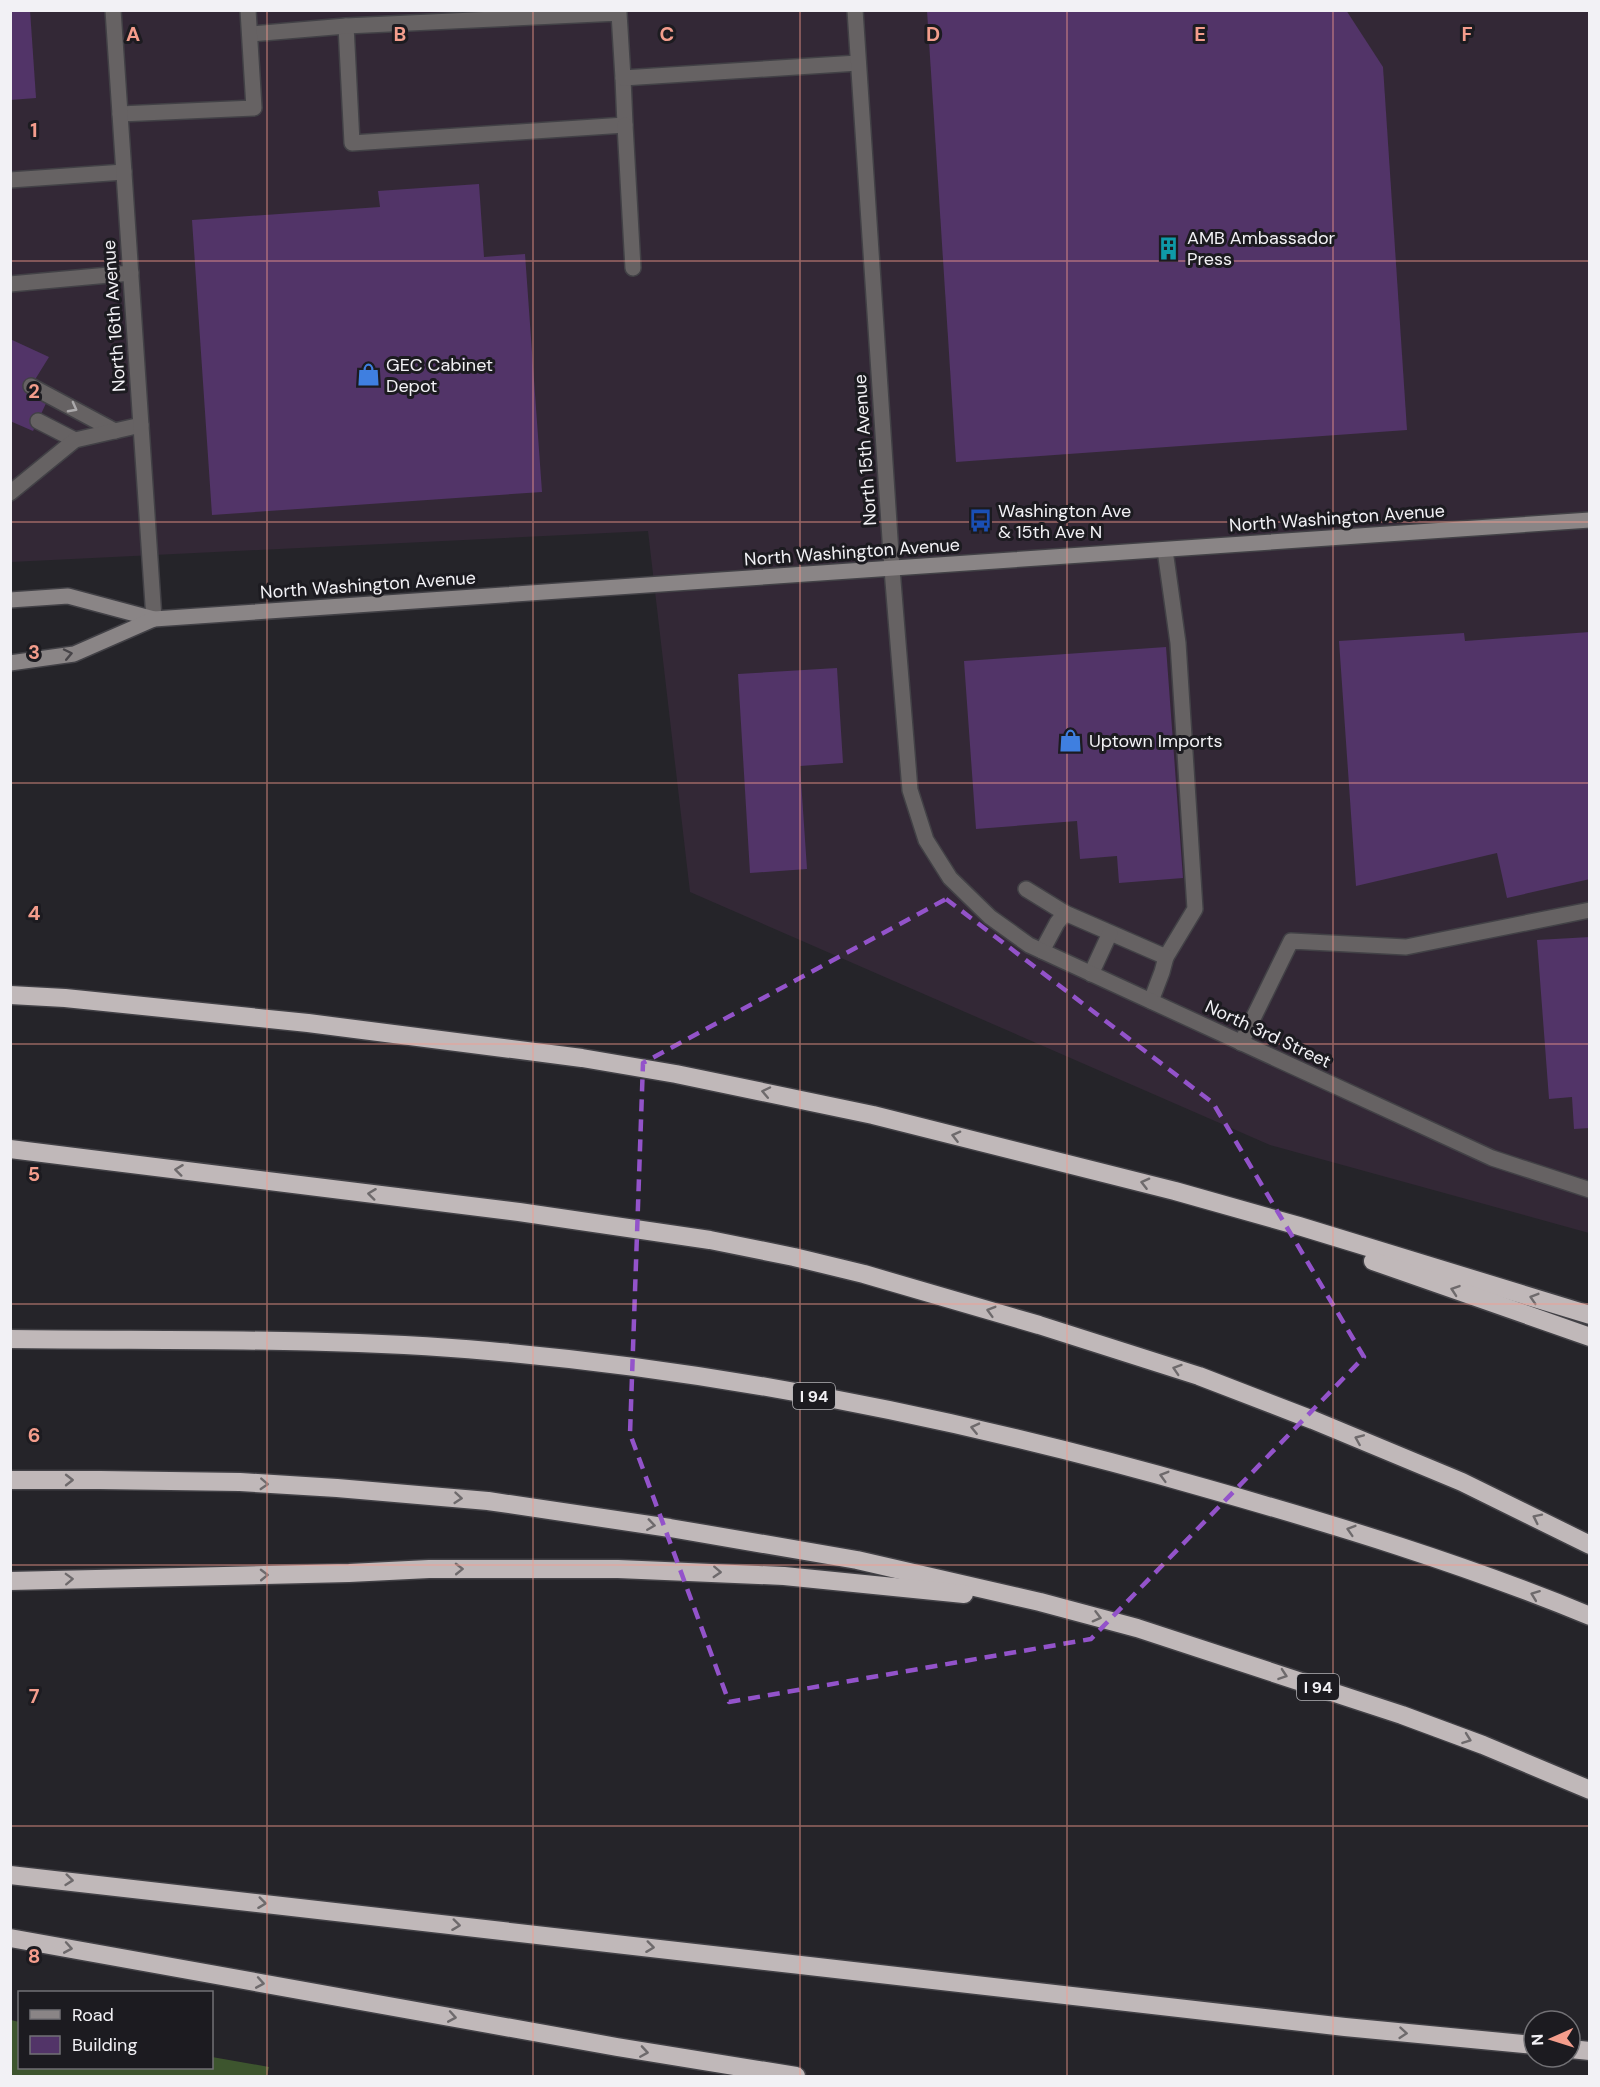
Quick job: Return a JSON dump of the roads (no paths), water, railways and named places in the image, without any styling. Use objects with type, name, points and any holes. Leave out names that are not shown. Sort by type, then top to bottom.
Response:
[{"type":"highway","points":[[10,995],[76,999],[308,1023],[606,1062],[687,1076],[873,1115],[1175,1191],[1310,1229],[1590,1315]]},
{"type":"highway","points":[[10,1149],[519,1212],[710,1240],[854,1272],[1039,1325],[1199,1376],[1313,1420],[1462,1482],[1590,1545]]},
{"type":"highway","points":[[1175,1191],[1590,1337]]},
{"type":"highway","name":"I 94","points":[[10,1339],[305,1341],[485,1350],[665,1369],[770,1387],[969,1426],[1145,1471],[1399,1544],[1590,1617]]},
{"type":"highway","name":"I 94","points":[[10,1480],[240,1482],[488,1501],[670,1528],[857,1560],[1040,1602],[1148,1631],[1402,1715],[1483,1745],[1590,1790]]},
{"type":"highway","points":[[10,1581],[429,1569],[618,1569],[784,1576],[1040,1602]]},
{"type":"highway","points":[[10,1875],[1345,2027],[1522,2044]]},
{"type":"highway","points":[[10,1938],[617,2047],[796,2076]]},
{"type":"main road","name":"North Washington Avenue","points":[[10,600],[68,596],[154,619],[1590,520]]},
{"type":"main road","name":"North Washington Avenue","points":[[10,663],[74,654],[154,619]]},
{"type":"street","name":"North 16th Avenue","points":[[113,10],[154,619]]},
{"type":"street","points":[[120,114],[254,108],[248,10]]},
{"type":"street","name":"North 15th Avenue","points":[[855,10],[892,569],[910,790],[926,840],[950,878]]},
{"type":"street","points":[[250,34],[346,26],[619,14],[633,268]]},
{"type":"street","points":[[346,26],[352,143],[625,125]]},
{"type":"street","points":[[622,78],[858,63]]},
{"type":"street","points":[[10,180],[124,172]]},
{"type":"street","points":[[10,284],[131,273]]},
{"type":"street","points":[[31,386],[115,431]]},
{"type":"street","points":[[38,421],[75,440]]},
{"type":"street","points":[[10,494],[75,440],[141,425]]},
{"type":"street","points":[[1151,1001],[1166,957],[1195,909],[1178,644],[1166,549]]},
{"type":"street","name":"North 3rd Street","points":[[950,878],[990,917],[1029,945],[1492,1158],[1590,1190]]},
{"type":"street","points":[[1026,889],[1065,913],[1166,957]]},
{"type":"street","points":[[1241,1043],[1291,941],[1406,947],[1590,910]]},
{"type":"street","points":[[1042,951],[1056,923],[1065,913]]},
{"type":"street","points":[[1091,974],[1110,933]]},
{"type":"place","name":"AMB Ambassador Press","points":[[1169,248]]},
{"type":"place","name":"GEC Cabinet Depot","points":[[368,375]]},
{"type":"place","name":"Washington Ave & 15th Ave N","points":[[980,521]]},
{"type":"place","name":"Uptown Imports","points":[[1071,741]]}]
